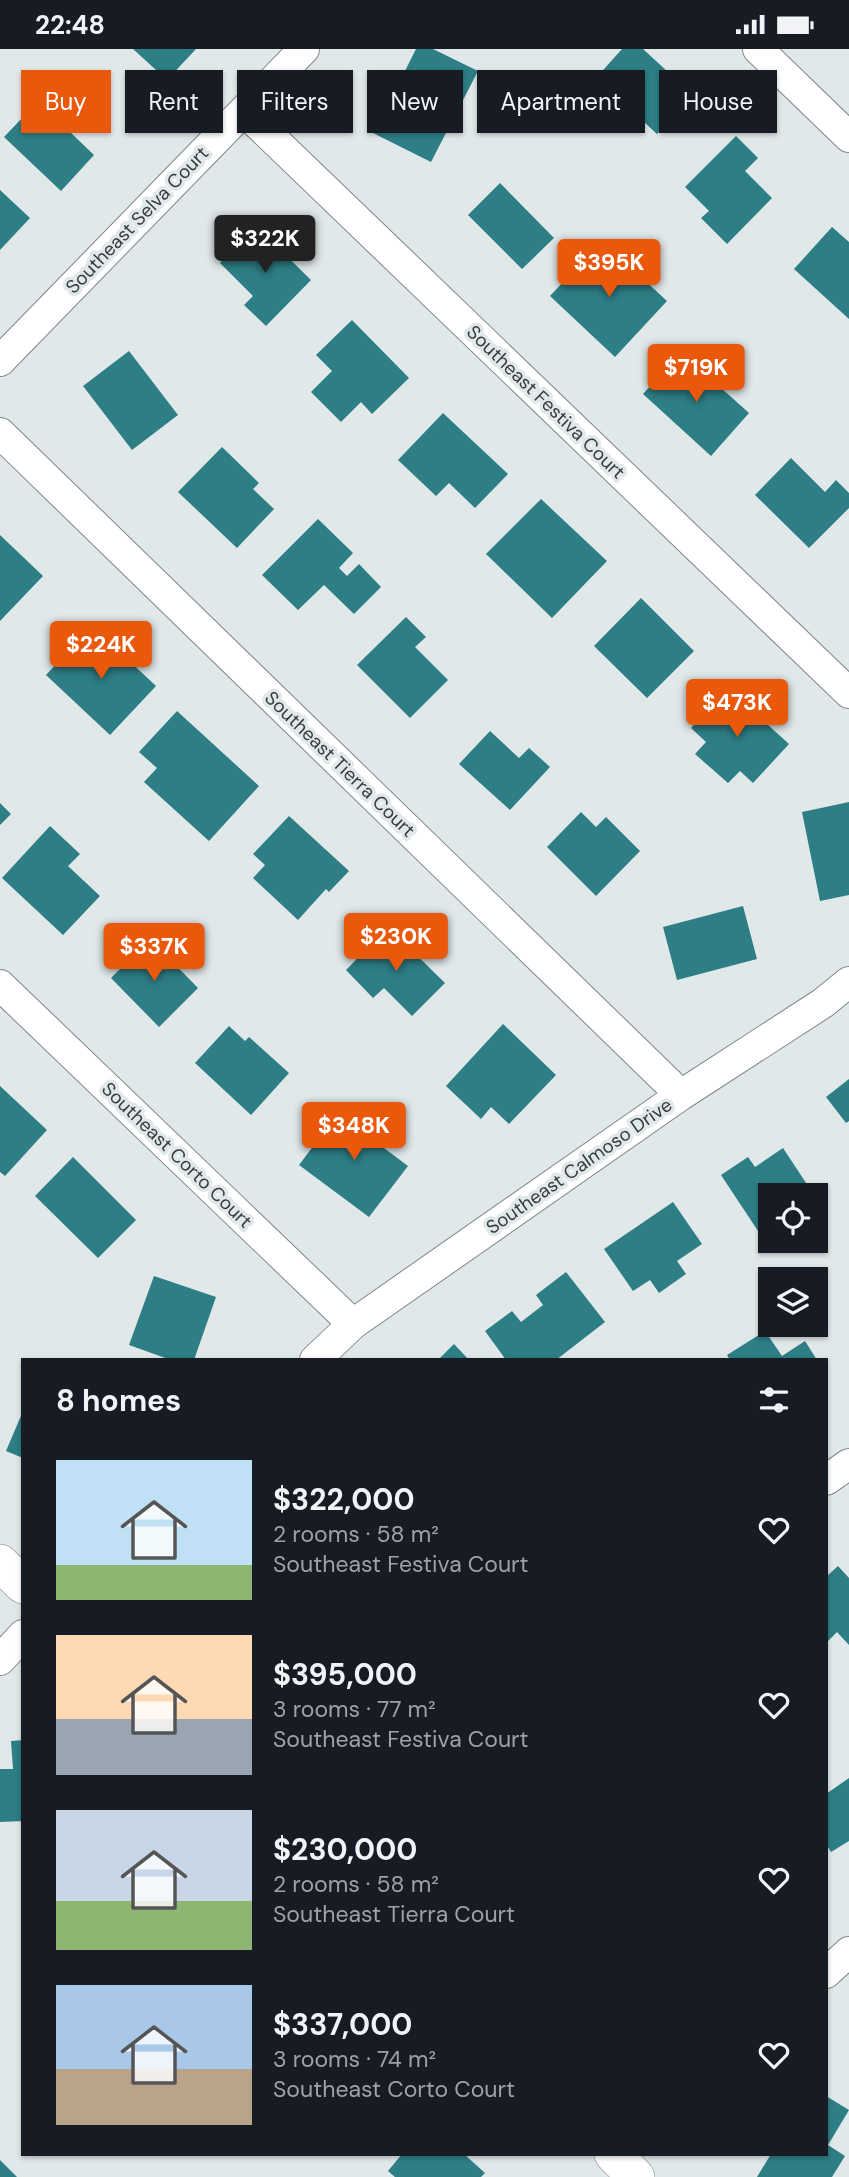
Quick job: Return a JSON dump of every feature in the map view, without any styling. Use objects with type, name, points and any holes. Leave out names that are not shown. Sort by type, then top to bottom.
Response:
[{"type":"street","name":"Southeast Selva Court","points":[[284,70],[304,49]]},
{"type":"street","points":[[758,49],[849,137]]},
{"type":"street","name":"Southeast Selva Court","points":[[0,361],[237,118]]},
{"type":"street","name":"Southeast Festiva Court","points":[[267,133],[849,693]]},
{"type":"street","name":"Southeast Tierra Court","points":[[0,433],[681,1095]]},
{"type":"street","name":"Southeast Calmoso Drive","points":[[317,1358],[354,1324],[681,1095],[823,1003],[849,982]]},
{"type":"street","name":"Southeast Corto Court","points":[[0,985],[354,1324]]},
{"type":"street","points":[[828,1479],[849,1464]]},
{"type":"street","points":[[0,1563],[21,1582]]},
{"type":"street","points":[[0,1660],[21,1637]]},
{"type":"street","points":[[828,1971],[849,1952]]},
{"type":"building","points":[[133,49],[196,49],[176,70],[156,70]]},
{"type":"building","points":[[416,49],[433,49],[477,71],[477,73],[463,100],[463,70],[406,70]]},
{"type":"building","points":[[622,49],[643,49],[666,70],[659,70],[657,134],[645,123],[645,70],[603,70]]},
{"type":"building","points":[[21,119],[21,133],[71,133],[94,155],[61,191],[4,137]]},
{"type":"building","points":[[373,133],[446,133],[431,162]]},
{"type":"building","points":[[736,136],[758,158],[745,171],[772,198],[727,244],[701,218],[709,211],[685,187]]},
{"type":"building","points":[[500,183],[554,238],[522,269],[468,215]]},
{"type":"building","points":[[0,190],[30,218],[0,250]]},
{"type":"building","points":[[256,226],[311,280],[266,326],[244,305],[253,296],[220,263]]},
{"type":"building","points":[[832,227],[849,242],[849,319],[794,269]]},
{"type":"building","points":[[602,241],[667,301],[615,357],[550,296]]},
{"type":"building","points":[[352,320],[409,378],[372,414],[361,402],[341,422],[311,392],[332,371],[316,355]]},
{"type":"building","points":[[129,351],[178,415],[132,450],[83,386]]},
{"type":"building","points":[[681,352],[749,413],[711,456],[643,394]]},
{"type":"building","points":[[443,413],[508,474],[475,508],[449,483],[436,496],[398,460]]},
{"type":"building","points":[[222,447],[259,483],[253,489],[274,509],[237,548],[178,492]]},
{"type":"building","points":[[791,458],[825,492],[836,480],[849,493],[849,508],[809,548],[755,495]]},
{"type":"building","points":[[541,499],[607,561],[552,618],[486,554]]},
{"type":"building","points":[[318,519],[353,553],[339,568],[347,576],[359,564],[381,587],[354,614],[324,585],[298,610],[262,575]]},
{"type":"building","points":[[0,535],[43,576],[0,621]]},
{"type":"building","points":[[641,598],[694,651],[647,698],[594,646]]},
{"type":"building","points":[[406,617],[426,637],[415,647],[448,680],[410,718],[357,665]]},
{"type":"building","points":[[92,626],[156,686],[110,735],[46,675]]},
{"type":"building","points":[[727,688],[789,744],[753,783],[740,771],[728,783],[695,754],[706,742],[691,728]]},
{"type":"building","points":[[177,711],[259,786],[209,841],[144,782],[157,768],[139,752]]},
{"type":"building","points":[[490,731],[519,758],[529,748],[550,767],[510,810],[459,764]]},
{"type":"building","points":[[849,802],[849,895],[820,901],[802,812]]},
{"type":"building","points":[[0,803],[11,814],[0,825]]},
{"type":"building","points":[[581,812],[596,827],[606,817],[640,851],[596,896],[547,847]]},
{"type":"building","points":[[289,816],[349,871],[329,892],[326,889],[298,920],[253,878],[265,865],[253,854]]},
{"type":"building","points":[[50,826],[80,854],[68,866],[100,896],[63,935],[2,878]]},
{"type":"building","points":[[743,906],[757,959],[677,980],[663,927]]},
{"type":"building","points":[[388,927],[445,983],[412,1016],[384,988],[373,998],[346,970]]},
{"type":"building","points":[[150,939],[198,988],[159,1027],[111,978]]},
{"type":"building","points":[[503,1024],[556,1075],[509,1124],[491,1107],[481,1119],[446,1086]]},
{"type":"building","points":[[229,1026],[245,1041],[249,1037],[289,1073],[251,1115],[195,1063]]},
{"type":"building","points":[[849,1079],[849,1121],[846,1123],[826,1097]]},
{"type":"building","points":[[0,1086],[47,1130],[5,1176],[0,1172]]},
{"type":"building","points":[[345,1104],[374,1126],[368,1136],[408,1166],[369,1217],[299,1165]]},
{"type":"building","points":[[783,1148],[806,1183],[758,1183],[758,1231],[721,1175],[748,1157],[755,1167]]},
{"type":"building","points":[[73,1157],[136,1220],[98,1258],[35,1196]]},
{"type":"building","points":[[673,1202],[702,1244],[677,1261],[686,1274],[659,1293],[650,1280],[633,1291],[604,1249]]},
{"type":"building","points":[[566,1272],[605,1322],[559,1358],[505,1358],[485,1331],[512,1311],[521,1322],[543,1305],[536,1295]]},
{"type":"building","points":[[154,1276],[216,1297],[195,1358],[165,1358],[129,1345]]},
{"type":"building","points":[[758,1335],[769,1337],[782,1356],[805,1341],[816,1358],[729,1358],[727,1355]]},
{"type":"building","points":[[454,1344],[467,1358],[440,1358]]},
{"type":"building","points":[[21,1416],[21,1457],[6,1451]]},
{"type":"building","points":[[838,1566],[849,1578],[849,1645],[837,1632],[828,1641],[828,1575]]},
{"type":"building","points":[[21,1740],[21,1821],[0,1822],[0,1769],[13,1769],[11,1741]]},
{"type":"building","points":[[849,1778],[849,1841],[831,1852],[828,1847],[828,1793]]},
{"type":"building","points":[[828,2097],[849,2110],[828,2145]]},
{"type":"building","points":[[828,2145],[845,2156],[832,2177],[757,2177],[770,2156],[828,2156]]},
{"type":"building","points":[[400,2156],[466,2156],[485,2173],[481,2177],[395,2177],[388,2171]]},
{"type":"building","points":[[0,2160],[17,2177],[0,2177]]}]
